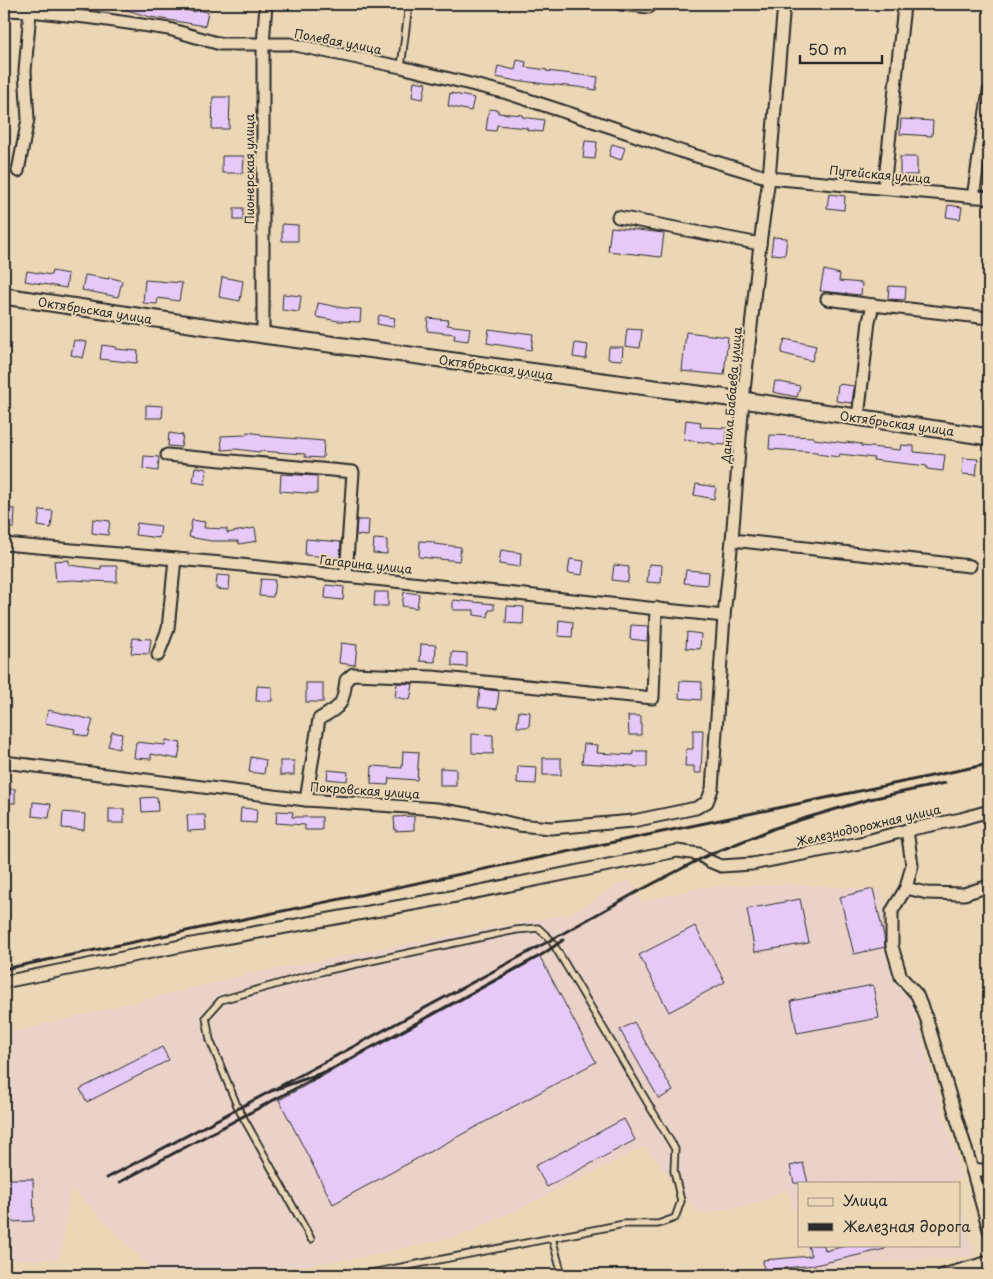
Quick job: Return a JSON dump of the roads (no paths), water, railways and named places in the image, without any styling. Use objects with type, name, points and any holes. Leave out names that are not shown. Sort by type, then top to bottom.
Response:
[{"type":"street","name":"Пионерская улица","points":[[263,335],[263,45],[266,4]]},
{"type":"street","points":[[621,4],[649,8]]},
{"type":"street","name":"Данила Бабаева улица","points":[[712,789],[724,616],[743,400],[769,178],[784,4]]},
{"type":"street","points":[[884,188],[904,6]]},
{"type":"street","name":"Полевая улица","points":[[4,10],[94,18],[169,29],[220,44],[290,44],[401,67],[507,93],[683,152],[769,178]]},
{"type":"street","points":[[18,171],[28,119],[25,71],[30,11]]},
{"type":"street","points":[[974,196],[989,91]]},
{"type":"street","name":"Путейская улица","points":[[769,178],[989,198]]},
{"type":"street","points":[[618,217],[760,244]]},
{"type":"street","name":"Октябрьская улица","points":[[4,296],[263,335],[743,400],[989,437]]},
{"type":"street","points":[[827,299],[989,318]]},
{"type":"street","points":[[858,418],[869,321],[873,305]]},
{"type":"street","points":[[167,455],[353,472],[346,576]]},
{"type":"street","points":[[732,540],[970,566]]},
{"type":"street","name":"Гагарина улица","points":[[4,544],[346,576],[724,616]]},
{"type":"street","points":[[158,655],[168,629],[175,559]]},
{"type":"street","points":[[306,800],[319,719],[339,707],[344,696],[346,680],[353,674],[432,677],[653,698],[656,608]]},
{"type":"street","name":"Покровская улица","points":[[4,762],[306,800],[437,809],[518,825],[551,828],[633,821],[696,808],[707,802],[712,789]]},
{"type":"street","name":"Железнодорожная улица","points":[[4,982],[186,945],[455,896],[677,851],[699,854],[709,861],[722,866],[752,864],[860,843],[989,811]]},
{"type":"street","points":[[907,830],[912,866],[906,888],[892,911],[892,946],[901,977],[917,995],[927,1020],[989,1230]]},
{"type":"street","points":[[906,888],[927,893],[964,894],[989,886]]},
{"type":"street","points":[[972,1169],[989,1171]]},
{"type":"street","points":[[943,1275],[989,1262]]},
{"type":"lane","points":[[401,67],[410,4]]},
{"type":"lane","points":[[310,1239],[238,1108],[210,1040],[206,1017],[221,1000],[324,971],[516,930],[538,928],[551,940],[675,1149],[674,1171],[681,1201],[675,1218],[658,1224],[624,1224],[361,1275]]},
{"type":"lane","points":[[552,1238],[562,1275]]},
{"type":"railway","points":[[4,969],[989,764]]},
{"type":"railway","points":[[120,1182],[330,1070],[271,1091],[704,857],[775,828],[806,818],[870,799],[945,783]]},
{"type":"railway","points":[[330,1070],[543,954],[563,940]]},
{"type":"railway","points":[[107,1178],[271,1091]]}]
